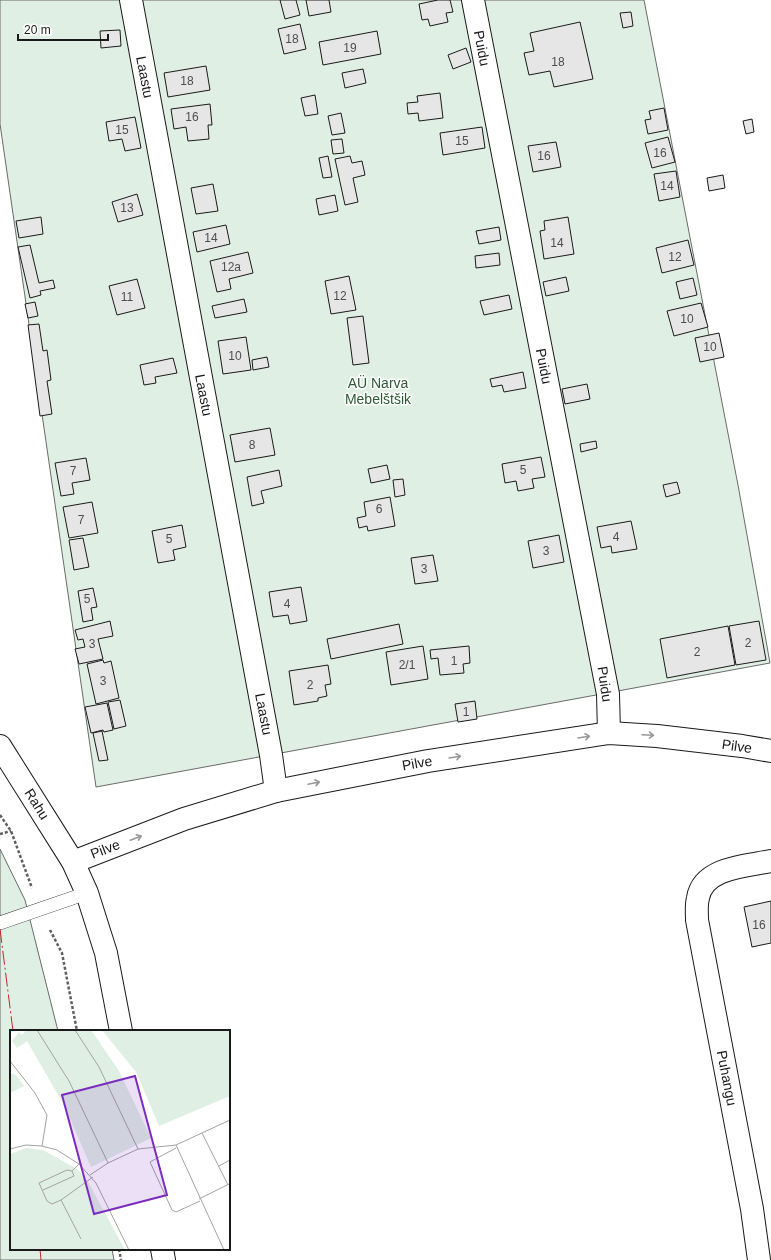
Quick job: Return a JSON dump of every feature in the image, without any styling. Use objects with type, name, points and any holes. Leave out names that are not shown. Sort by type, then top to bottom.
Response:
[{"type":"street","name":"Laastu","points":[[131,0],[271,755],[276,791]]},
{"type":"street","name":"Puidu","points":[[473,0],[608,694],[609,733]]},
{"type":"street","name":"Pilve","points":[[73,862],[184,819],[276,791],[428,761],[609,733],[657,736],[771,751]]},
{"type":"street","name":"Rahu","points":[[0,746],[73,862],[87,893],[106,953],[121,1030]]},
{"type":"street","name":"Puhangu","points":[[759,1260],[750,1201],[697,920],[698,897],[707,882],[724,870],[771,861]]},
{"type":"street","points":[[162,1250],[164,1260]]},
{"type":"lane","points":[[0,923],[87,893]]},
{"type":"path","points":[[0,834],[11,832]]},
{"type":"path","points":[[119,1250],[121,1260]]},
{"type":"green space","name":"AÜ Narva Mebelštšik","points":[[0,0],[644,0],[738,485],[770,663],[96,787],[0,124]]},
{"type":"green space","points":[[0,849],[25,900],[58,1030],[10,1030],[10,1250],[112,1250],[114,1260],[0,1260]]},
{"type":"building","points":[[280,0],[296,0],[300,15],[285,19]]},
{"type":"building","points":[[306,0],[329,0],[331,12],[309,16]]},
{"type":"building","points":[[438,0],[450,0],[453,12],[446,13],[448,22],[430,26],[428,19],[422,20],[419,4]]},
{"type":"building","points":[[631,12],[633,26],[623,28],[620,13]]},
{"type":"building","points":[[580,22],[593,79],[554,87],[550,71],[529,75],[524,53],[534,51],[530,33]]},
{"type":"building","points":[[300,24],[306,49],[284,54],[278,29]]},
{"type":"building","points":[[120,30],[121,46],[101,48],[100,31]]},
{"type":"building","points":[[377,31],[381,54],[323,65],[319,42]]},
{"type":"building","points":[[466,48],[471,62],[453,69],[448,55]]},
{"type":"building","points":[[206,66],[210,90],[168,97],[164,73]]},
{"type":"building","points":[[363,69],[366,83],[345,88],[342,73]]},
{"type":"building","points":[[440,93],[443,118],[419,121],[418,113],[408,114],[407,103],[418,102],[417,96]]},
{"type":"building","points":[[315,95],[318,114],[305,116],[301,98]]},
{"type":"building","points":[[210,104],[212,125],[208,125],[209,139],[188,141],[186,127],[174,129],[171,109]]},
{"type":"building","points":[[664,108],[668,130],[648,134],[645,120],[651,119],[649,111]]},
{"type":"building","points":[[341,113],[345,133],[332,135],[328,116]]},
{"type":"building","points":[[135,117],[141,148],[125,151],[122,139],[109,141],[106,122]]},
{"type":"building","points":[[752,119],[754,132],[746,134],[743,121]]},
{"type":"building","points":[[482,127],[485,148],[443,155],[440,133]]},
{"type":"building","points":[[668,137],[675,162],[652,168],[645,143]]},
{"type":"building","points":[[342,139],[344,153],[333,154],[331,140]]},
{"type":"building","points":[[556,142],[561,167],[533,172],[528,146]]},
{"type":"building","points":[[328,156],[332,177],[323,178],[319,158]]},
{"type":"building","points":[[350,156],[352,163],[362,161],[365,175],[353,178],[358,202],[345,205],[335,159]]},
{"type":"building","points":[[676,171],[680,197],[659,201],[654,174]]},
{"type":"building","points":[[723,175],[725,188],[709,191],[707,178]]},
{"type":"building","points":[[213,184],[218,211],[196,214],[191,188]]},
{"type":"building","points":[[137,194],[143,215],[118,222],[112,202]]},
{"type":"building","points":[[335,195],[338,211],[319,215],[316,199]]},
{"type":"building","points":[[41,217],[43,234],[19,238],[16,221]]},
{"type":"building","points":[[568,217],[574,254],[544,259],[540,231],[545,230],[544,221]]},
{"type":"building","points":[[226,225],[230,244],[197,252],[193,232]]},
{"type":"building","points":[[499,227],[501,240],[479,244],[476,231]]},
{"type":"building","points":[[688,240],[694,265],[662,273],[656,248]]},
{"type":"building","points":[[30,245],[39,283],[53,280],[55,288],[40,291],[41,295],[30,298],[18,247]]},
{"type":"building","points":[[248,252],[253,273],[229,279],[231,289],[217,292],[210,261]]},
{"type":"building","points":[[499,253],[500,265],[476,268],[475,256]]},
{"type":"building","points":[[349,276],[356,310],[331,314],[325,281]]},
{"type":"building","points":[[566,277],[569,291],[546,296],[543,282]]},
{"type":"building","points":[[693,278],[697,295],[680,299],[676,282]]},
{"type":"building","points":[[137,279],[145,308],[117,315],[109,286]]},
{"type":"building","points":[[509,295],[512,309],[484,315],[480,301]]},
{"type":"building","points":[[244,299],[247,312],[215,318],[212,306]]},
{"type":"building","points":[[35,302],[38,316],[28,318],[25,304]]},
{"type":"building","points":[[701,303],[708,327],[674,336],[667,311]]},
{"type":"building","points":[[363,316],[369,363],[353,365],[347,318]]},
{"type":"building","points":[[39,324],[43,351],[47,350],[51,380],[47,381],[52,414],[40,416],[28,325]]},
{"type":"building","points":[[719,333],[724,357],[700,362],[695,338]]},
{"type":"building","points":[[246,337],[251,370],[223,374],[218,341]]},
{"type":"building","points":[[267,357],[269,367],[253,370],[252,360]]},
{"type":"building","points":[[173,358],[177,373],[155,377],[156,383],[144,385],[140,365]]},
{"type":"building","points":[[523,372],[526,388],[504,392],[502,385],[492,387],[490,379]]},
{"type":"building","points":[[587,384],[590,399],[565,404],[562,389]]},
{"type":"building","points":[[270,428],[275,455],[235,462],[230,435]]},
{"type":"building","points":[[596,441],[597,448],[581,452],[580,444]]},
{"type":"building","points":[[541,457],[545,477],[532,479],[534,488],[518,491],[516,481],[505,483],[502,464]]},
{"type":"building","points":[[86,458],[90,480],[72,483],[74,494],[61,496],[55,463]]},
{"type":"building","points":[[387,465],[390,479],[371,483],[368,469]]},
{"type":"building","points":[[279,470],[282,486],[261,491],[264,503],[252,506],[247,477]]},
{"type":"building","points":[[403,479],[405,495],[395,497],[393,480]]},
{"type":"building","points":[[677,482],[680,493],[666,497],[663,485]]},
{"type":"building","points":[[390,497],[395,526],[368,531],[367,526],[359,528],[357,518],[366,516],[364,502]]},
{"type":"building","points":[[92,502],[98,533],[69,538],[63,507]]},
{"type":"building","points":[[631,521],[637,549],[612,553],[611,546],[601,548],[597,527]]},
{"type":"building","points":[[182,525],[186,547],[173,550],[175,560],[158,563],[152,531]]},
{"type":"building","points":[[559,535],[564,562],[533,568],[528,541]]},
{"type":"building","points":[[83,538],[89,567],[74,570],[69,540]]},
{"type":"building","points":[[433,555],[438,581],[415,584],[411,558]]},
{"type":"building","points":[[301,587],[307,621],[290,624],[288,615],[273,617],[269,592]]},
{"type":"building","points":[[93,588],[97,607],[91,608],[93,620],[83,622],[78,591]]},
{"type":"building","points":[[110,621],[113,636],[98,639],[103,659],[79,664],[75,649],[85,647],[83,639],[78,640],[75,630]]},
{"type":"building","points":[[759,621],[766,660],[736,665],[729,626]]},
{"type":"building","points":[[399,624],[403,644],[331,659],[327,639]]},
{"type":"building","points":[[728,626],[735,665],[667,678],[660,639]]},
{"type":"building","points":[[423,646],[428,679],[391,685],[386,652]]},
{"type":"building","points":[[469,646],[470,663],[463,664],[464,673],[440,675],[438,658],[431,659],[430,650]]},
{"type":"building","points":[[103,660],[104,663],[111,661],[119,698],[96,704],[87,664]]},
{"type":"building","points":[[328,665],[331,684],[325,685],[327,696],[318,698],[318,701],[294,705],[289,671]]},
{"type":"building","points":[[120,700],[126,726],[114,729],[108,702]]},
{"type":"building","points":[[475,701],[477,719],[458,722],[455,704]]},
{"type":"building","points":[[107,703],[113,730],[104,732],[103,730],[91,733],[85,707]]},
{"type":"building","points":[[102,731],[108,760],[99,761],[93,733]]},
{"type":"building","points":[[771,901],[771,943],[752,947],[744,907]]},
{"type":"power","points":[[0,929],[13,1030]]},
{"type":"power","points":[[40,1250],[41,1260]]}]
